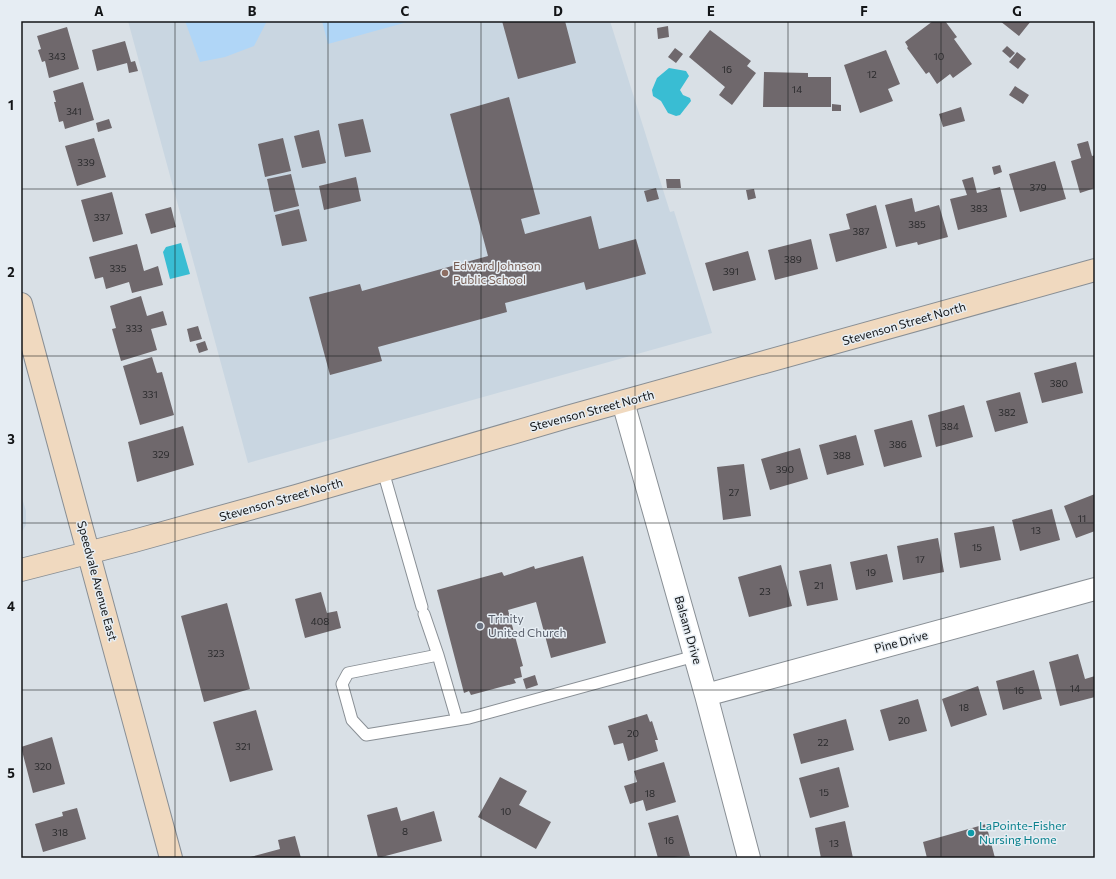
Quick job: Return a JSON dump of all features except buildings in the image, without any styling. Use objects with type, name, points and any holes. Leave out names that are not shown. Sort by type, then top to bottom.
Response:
[{"type":"main road","name":"Stevenson Street North","points":[[21,570],[134,541],[1095,270]]},
{"type":"main road","name":"Speedvale Avenue East","points":[[22,312],[89,552],[171,858]]},
{"type":"street","name":"Balsam Drive","points":[[623,402],[696,656],[749,858]]},
{"type":"street","name":"Pine Drive","points":[[706,695],[1095,589]]},
{"type":"lane","points":[[383,471],[423,610],[457,720]]},
{"type":"lane","points":[[438,655],[348,672],[342,684],[352,720],[366,735],[457,720],[696,656]]},
{"type":"shaded area","name":"Edward Johnson Public School","points":[[128,21],[610,21],[670,212],[674,211],[712,333],[248,463]]},
{"type":"shaded area","points":[[185,21],[267,21],[254,46],[225,57],[200,62]]},
{"type":"shaded area","points":[[322,21],[411,21],[328,44]]},
{"type":"shaded area","points":[[21,495],[26,511],[26,525],[21,533]]},
{"type":"water","points":[[669,68],[686,71],[689,76],[680,90],[683,95],[690,98],[691,101],[680,115],[676,116],[668,113],[661,101],[653,96],[652,90],[657,78]]},
{"type":"water","points":[[181,243],[190,274],[170,279],[163,252],[166,247]]},
{"type":"place","name":"Edward Johnson Public School","points":[[445,273]]},
{"type":"place","name":"Trinity United Church","points":[[480,626]]},
{"type":"place","name":"LaPointe-Fisher Nursing Home","points":[[971,833]]}]
